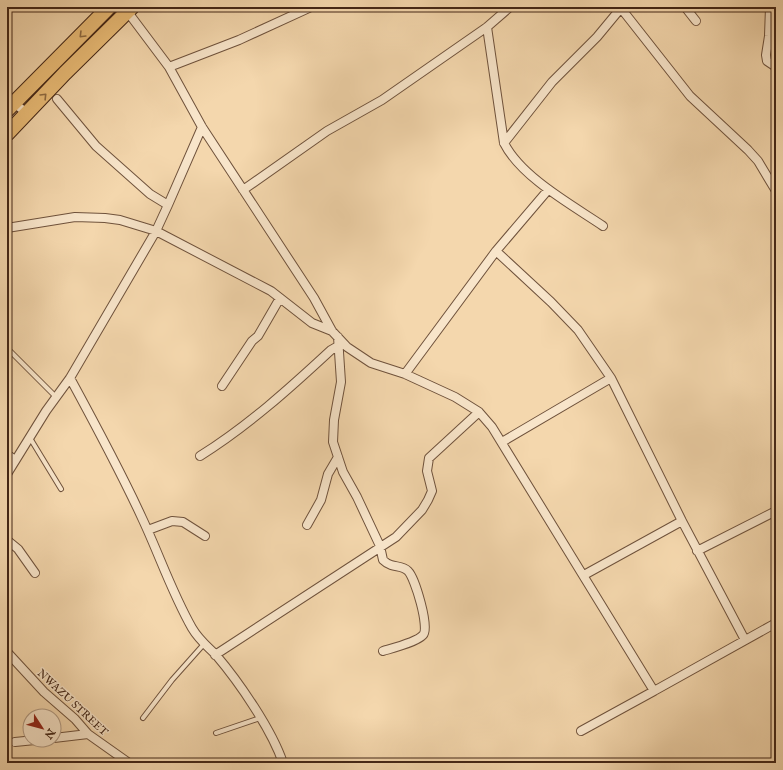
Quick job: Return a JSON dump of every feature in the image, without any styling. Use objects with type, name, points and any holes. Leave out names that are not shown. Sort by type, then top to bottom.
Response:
[{"type":"highway","points":[[9,104],[109,7]]},
{"type":"highway","points":[[8,129],[27,113],[129,9]]},
{"type":"street","points":[[169,67],[239,40],[311,7]]},
{"type":"street","points":[[243,190],[306,144],[338,124],[382,100],[487,26],[510,7]]},
{"type":"street","points":[[686,7],[696,21]]},
{"type":"street","points":[[770,7],[769,36],[766,55],[767,61],[776,67]]},
{"type":"street","points":[[504,143],[552,82],[598,36],[621,8],[690,96],[758,161],[776,191]]},
{"type":"street","points":[[129,9],[169,67],[202,127],[314,298],[335,334],[347,347],[371,363],[405,374],[455,397],[479,412],[502,442],[654,691]]},
{"type":"street","points":[[487,26],[504,143],[509,153],[548,190],[603,226]]},
{"type":"street","points":[[57,99],[96,146],[150,194],[168,205]]},
{"type":"street","points":[[9,104],[27,113]]},
{"type":"street","points":[[7,474],[46,411],[70,378],[156,231],[202,127]]},
{"type":"street","points":[[405,374],[496,251],[548,190]]},
{"type":"street","points":[[7,228],[75,217],[120,220],[156,231],[271,291],[300,315],[312,323],[335,334]]},
{"type":"street","points":[[496,251],[551,302],[578,330],[611,378],[697,551],[745,640]]},
{"type":"street","points":[[222,386],[252,341],[258,336],[280,298]]},
{"type":"street","points":[[335,334],[338,346],[341,382],[332,429],[333,442],[343,472],[357,497],[380,546],[383,560],[391,565],[402,567],[408,571],[413,580],[423,612],[426,632],[423,636],[384,651]]},
{"type":"street","points":[[200,456],[233,435],[331,350],[338,346]]},
{"type":"street","points":[[70,378],[112,456],[148,530],[178,601],[193,629],[238,684],[260,718],[280,754],[283,763]]},
{"type":"street","points":[[502,442],[611,378]]},
{"type":"street","points":[[215,655],[396,537],[422,510],[432,491],[427,471],[429,458],[479,412]]},
{"type":"street","points":[[307,525],[321,500],[328,474],[338,457]]},
{"type":"street","points":[[697,551],[776,511]]},
{"type":"street","points":[[148,530],[172,521],[183,522],[205,536]]},
{"type":"street","points":[[584,575],[682,521]]},
{"type":"street","points":[[7,540],[18,549],[35,573]]},
{"type":"street","points":[[581,731],[776,623]]},
{"type":"street","name":"NWAZU STREET","points":[[7,652],[44,692],[75,719],[88,734],[128,763]]},
{"type":"street","points":[[62,737],[88,734]]},
{"type":"street","points":[[15,742],[22,741]]},
{"type":"lane","points":[[9,350],[56,398]]},
{"type":"lane","points":[[30,438],[61,489]]},
{"type":"lane","points":[[7,452],[17,459]]},
{"type":"lane","points":[[143,718],[172,680],[204,644]]},
{"type":"lane","points":[[216,733],[260,718]]}]
